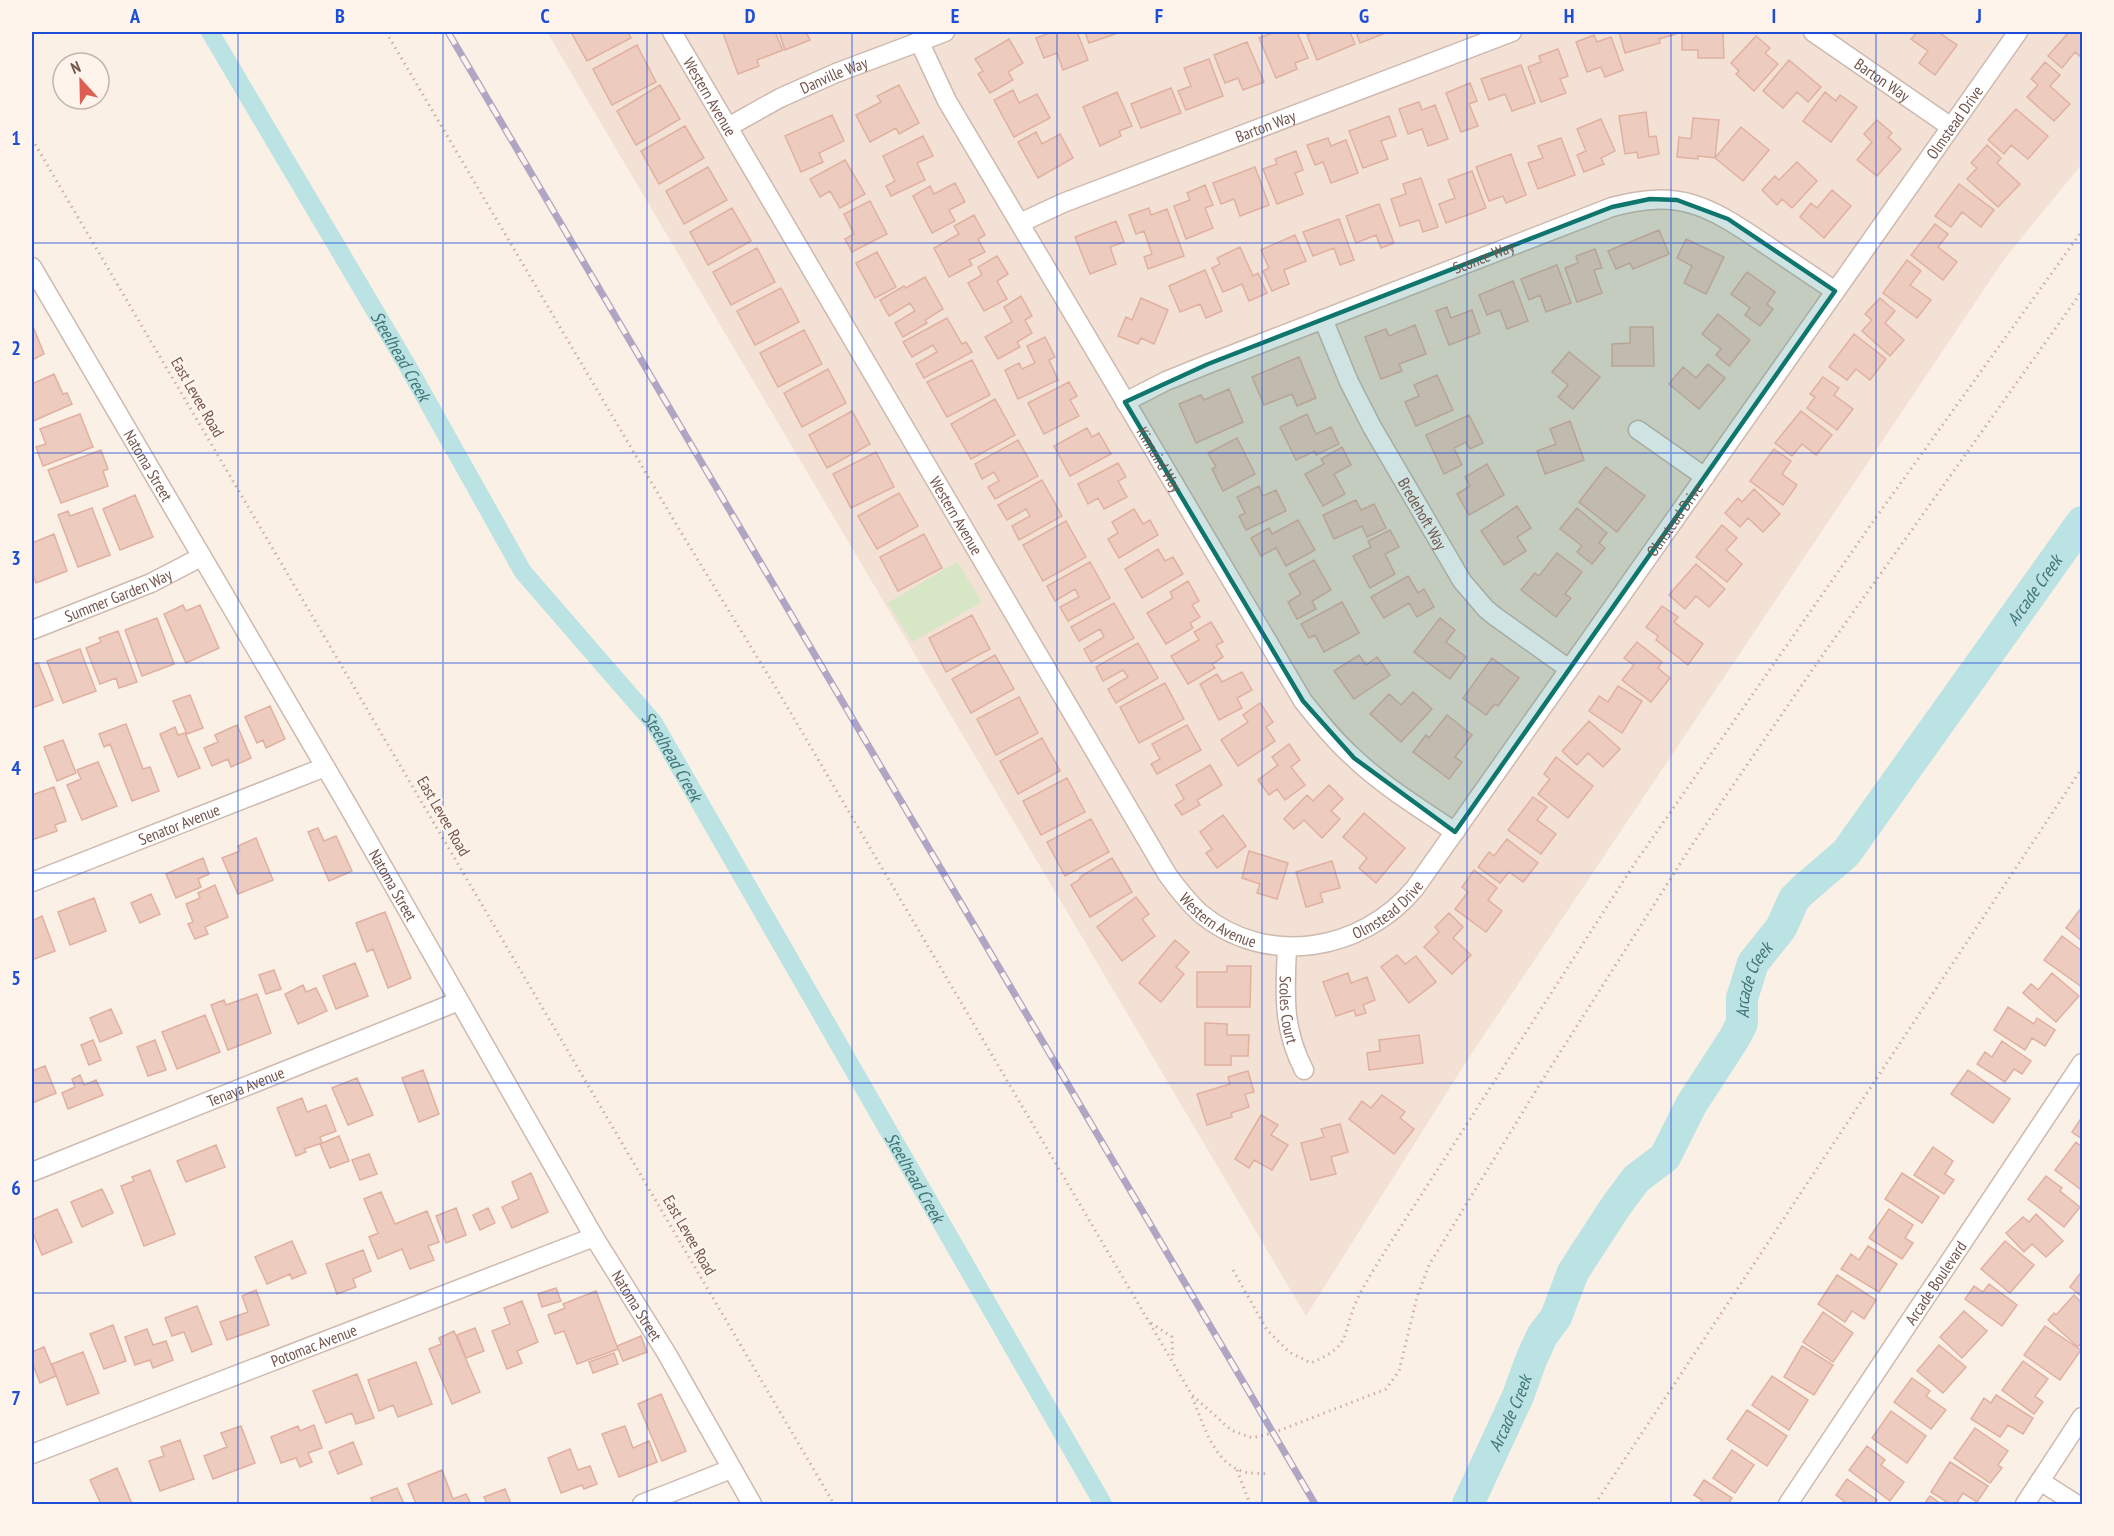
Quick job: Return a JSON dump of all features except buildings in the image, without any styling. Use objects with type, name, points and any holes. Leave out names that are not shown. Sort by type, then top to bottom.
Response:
[{"type":"street","name":"Western Avenue","points":[[672,32],[1167,874],[1182,896],[1201,914],[1223,928],[1260,943],[1287,947]]},
{"type":"street","name":"Danville Way","points":[[728,127],[780,98],[826,77],[945,32]]},
{"type":"street","name":"Barton Way","points":[[1020,223],[1063,203],[1512,32]]},
{"type":"street","name":"Barton Way","points":[[1813,32],[1951,127]]},
{"type":"street","name":"Olmstead Drive","points":[[1287,947],[1315,946],[1341,940],[1365,930],[1387,916],[1415,888],[2018,32]]},
{"type":"street","name":"Kinnaird Way","points":[[919,41],[948,101],[1303,701],[1327,731],[1354,758],[1383,782],[1455,832]]},
{"type":"street","name":"Sconce Way","points":[[1125,402],[1166,381],[1208,364],[1612,207],[1650,199],[1691,203],[1717,212],[1835,291]]},
{"type":"street","name":"Natoma Street","points":[[32,268],[325,766],[519,1102],[594,1237],[667,1354],[752,1504]]},
{"type":"street","name":"Bredehoft Way","points":[[1323,319],[1349,382],[1372,427],[1462,581],[1486,609],[1569,669]]},
{"type":"street","points":[[1638,430],[1705,477]]},
{"type":"street","name":"Summer Garden Way","points":[[32,630],[151,583],[201,557]]},
{"type":"street","name":"Senator Avenue","points":[[32,882],[325,766]]},
{"type":"street","name":"Scoles Court","points":[[1287,947],[1286,1017],[1292,1045],[1304,1070]]},
{"type":"street","name":"Tenaya Avenue","points":[[32,1172],[459,1001]]},
{"type":"street","name":"Arcade Boulevard","points":[[1788,1504],[2082,1063]]},
{"type":"street","name":"Potomac Avenue","points":[[32,1454],[594,1237]]},
{"type":"street","points":[[2025,1504],[2082,1417]]},
{"type":"street","points":[[642,1504],[731,1469]]},
{"type":"street","points":[[2040,1481],[2076,1504]]},
{"type":"path","points":[[386,32],[1150,1322],[1192,1395],[1212,1444],[1227,1463],[1242,1471],[1269,1474]]},
{"type":"path","name":"East Levee Road","points":[[32,139],[834,1504]]},
{"type":"path","points":[[1233,1270],[1267,1330],[1289,1352],[1311,1363],[1330,1355],[1344,1342],[1357,1300],[1387,1248],[1635,863],[1877,516],[2082,231]]},
{"type":"path","points":[[1192,1395],[1231,1430],[1252,1438],[1273,1433],[1386,1389],[1399,1371],[1417,1297],[1429,1265],[1540,1084],[1692,845],[1817,663],[2082,291]]},
{"type":"path","points":[[1595,1504],[2082,768]]},
{"type":"path","points":[[1150,1322],[1172,1337],[1173,1362]]},
{"type":"path","points":[[1237,1468],[1250,1504]]},
{"type":"highlighted area","points":[[1650,199],[1677,200],[1728,219],[1835,291],[1455,832],[1354,758],[1303,701],[1125,402],[1208,364],[1612,207]]},
{"type":"shaded area","points":[[547,32],[2082,32],[2082,164],[2005,258],[1466,1062],[1306,1316]]},
{"type":"green space","points":[[957,562],[982,602],[912,642],[888,603]]},
{"type":"waterway","name":"Steelhead Creek","points":[[210,32],[407,365],[523,572],[654,723],[1103,1504]]},
{"type":"waterway","name":"Arcade Creek","points":[[1468,1504],[1518,1396],[1542,1336],[1556,1317],[1573,1272],[1636,1179],[1665,1157],[1691,1105],[1735,1037],[1742,1023],[1742,998],[1753,963],[1781,928],[1794,899],[1846,853],[2082,522]]},
{"type":"railway","points":[[448,32],[1315,1504]]}]
